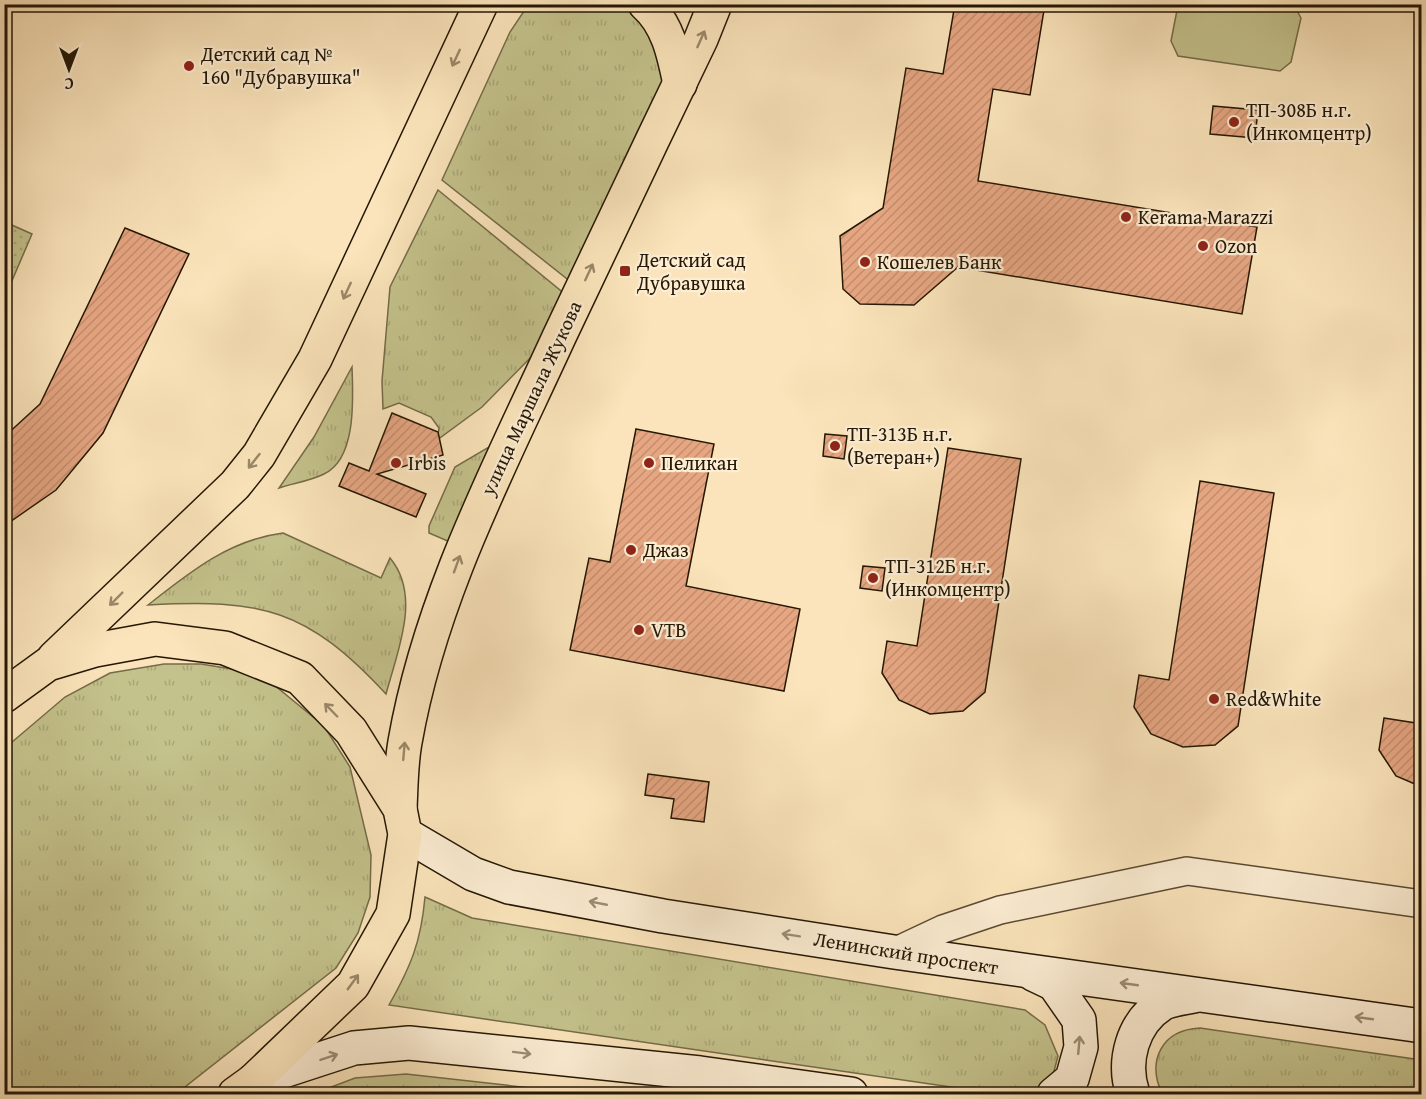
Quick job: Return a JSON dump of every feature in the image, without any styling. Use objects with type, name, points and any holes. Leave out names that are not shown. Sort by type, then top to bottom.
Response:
[{"type":"main road","points":[[4,696],[48,664],[235,485],[259,455],[315,359],[481,4]]},
{"type":"main road","points":[[645,4],[657,15],[673,51],[680,84]]},
{"type":"main road","name":"улица Маршала Жукова","points":[[244,1088],[353,985],[393,914],[402,822],[404,745],[413,699],[434,627],[469,530],[536,383],[680,84],[716,4]]},
{"type":"main road","points":[[48,664],[95,650],[154,639],[225,648],[300,678],[351,731],[402,822]]},
{"type":"main road","name":"Ленинский проспект","points":[[402,822],[473,874],[509,886],[663,916],[894,952],[1422,1026]]},
{"type":"main road","points":[[1023,970],[1054,984],[1079,1020],[1081,1047],[1072,1079],[1054,1095]]},
{"type":"main road","points":[[1133,1095],[1126,1070],[1132,1041],[1146,1019],[1163,1003],[1202,994]]},
{"type":"main road","points":[[244,1088],[354,1048],[409,1043],[478,1048],[708,1084],[851,1095]]},
{"type":"street","points":[[894,952],[943,929],[1000,910],[1187,871],[1422,904]]},
{"type":"green space","points":[[635,4],[643,14],[659,47],[663,71],[660,96],[571,282],[442,180],[510,32],[528,5]]},
{"type":"green space","points":[[1178,5],[1294,5],[1301,18],[1291,62],[1280,71],[1178,56],[1171,41]]},
{"type":"green space","points":[[438,190],[566,295],[538,350],[482,407],[437,440],[439,428],[431,417],[399,403],[383,409],[382,381],[390,287]]},
{"type":"green space","points":[[5,222],[32,234],[5,297]]},
{"type":"green space","points":[[352,367],[351,426],[342,455],[335,466],[324,474],[279,488],[314,437]]},
{"type":"green space","points":[[494,444],[450,542],[429,533],[429,526],[455,467]]},
{"type":"green space","points":[[283,533],[381,578],[390,558],[399,573],[406,607],[401,643],[386,694],[331,643],[306,626],[280,615],[222,604],[148,605],[211,559],[245,543]]},
{"type":"green space","points":[[164,664],[201,664],[238,670],[268,680],[324,726],[350,767],[371,855],[370,897],[358,933],[336,968],[176,1094],[5,1094],[5,748],[65,697],[110,673]]},
{"type":"green space","points":[[425,897],[472,918],[1025,1010],[1045,1025],[1058,1056],[1050,1086],[1027,1094],[999,1094],[389,1005],[418,941]]},
{"type":"green space","points":[[1200,1028],[1421,1060],[1421,1094],[1162,1094],[1156,1070],[1161,1049],[1176,1035]]},
{"type":"green space","points":[[406,1074],[585,1094],[313,1094],[355,1078]]},
{"type":"building","points":[[955,4],[1045,4],[1030,95],[993,89],[978,181],[1257,227],[1242,314],[958,267],[914,305],[860,304],[843,289],[840,236],[883,208],[906,68],[943,74]]},
{"type":"building","name":"ТП-308Б н.г. (Инкомцентр)","points":[[1213,106],[1258,110],[1255,138],[1210,134]]},
{"type":"building","points":[[125,228],[189,254],[103,433],[56,490],[4,526],[4,437],[40,404]]},
{"type":"building","name":"Irbis","points":[[392,413],[438,432],[443,455],[377,474],[426,494],[416,517],[339,486],[349,463],[369,471]]},
{"type":"building","points":[[636,429],[714,444],[686,586],[800,609],[784,691],[570,650],[589,558],[610,562]]},
{"type":"building","name":"ТП-313Б н.г. (Ветеран+)","points":[[825,434],[847,436],[844,459],[823,456]]},
{"type":"building","points":[[948,448],[1021,459],[985,692],[963,711],[930,714],[899,700],[882,673],[887,641],[917,646]]},
{"type":"building","points":[[1200,481],[1274,493],[1238,726],[1215,745],[1183,747],[1151,734],[1134,707],[1139,675],[1169,680]]},
{"type":"building","name":"ТП-312Б н.г. (Инкомцентр)","points":[[863,566],[885,568],[882,591],[860,588]]},
{"type":"building","points":[[1384,718],[1422,724],[1422,787],[1396,776],[1379,750]]},
{"type":"building","points":[[648,774],[709,782],[704,822],[671,818],[674,799],[645,795]]},
{"type":"place","name":"Детский сад № 160 \"Дубравушка\"","points":[[189,66]]},
{"type":"place","name":"ТП-308Б н.г. (Инкомцентр)","points":[[1234,122]]},
{"type":"place","name":"Kerama Marazzi","points":[[1126,217]]},
{"type":"place","name":"Ozon","points":[[1203,246]]},
{"type":"place","name":"Кошелев Банк","points":[[865,262]]},
{"type":"place","name":"Детский сад Дубравушка","points":[[625,271]]},
{"type":"place","name":"ТП-313Б н.г. (Ветеран+)","points":[[835,446]]},
{"type":"place","name":"Irbis","points":[[396,463]]},
{"type":"place","name":"Пеликан","points":[[649,463]]},
{"type":"place","name":"Джаз","points":[[631,550]]},
{"type":"place","name":"ТП-312Б н.г. (Инкомцентр)","points":[[873,578]]},
{"type":"place","name":"VTB","points":[[639,630]]},
{"type":"place","name":"Red&White","points":[[1214,699]]}]
